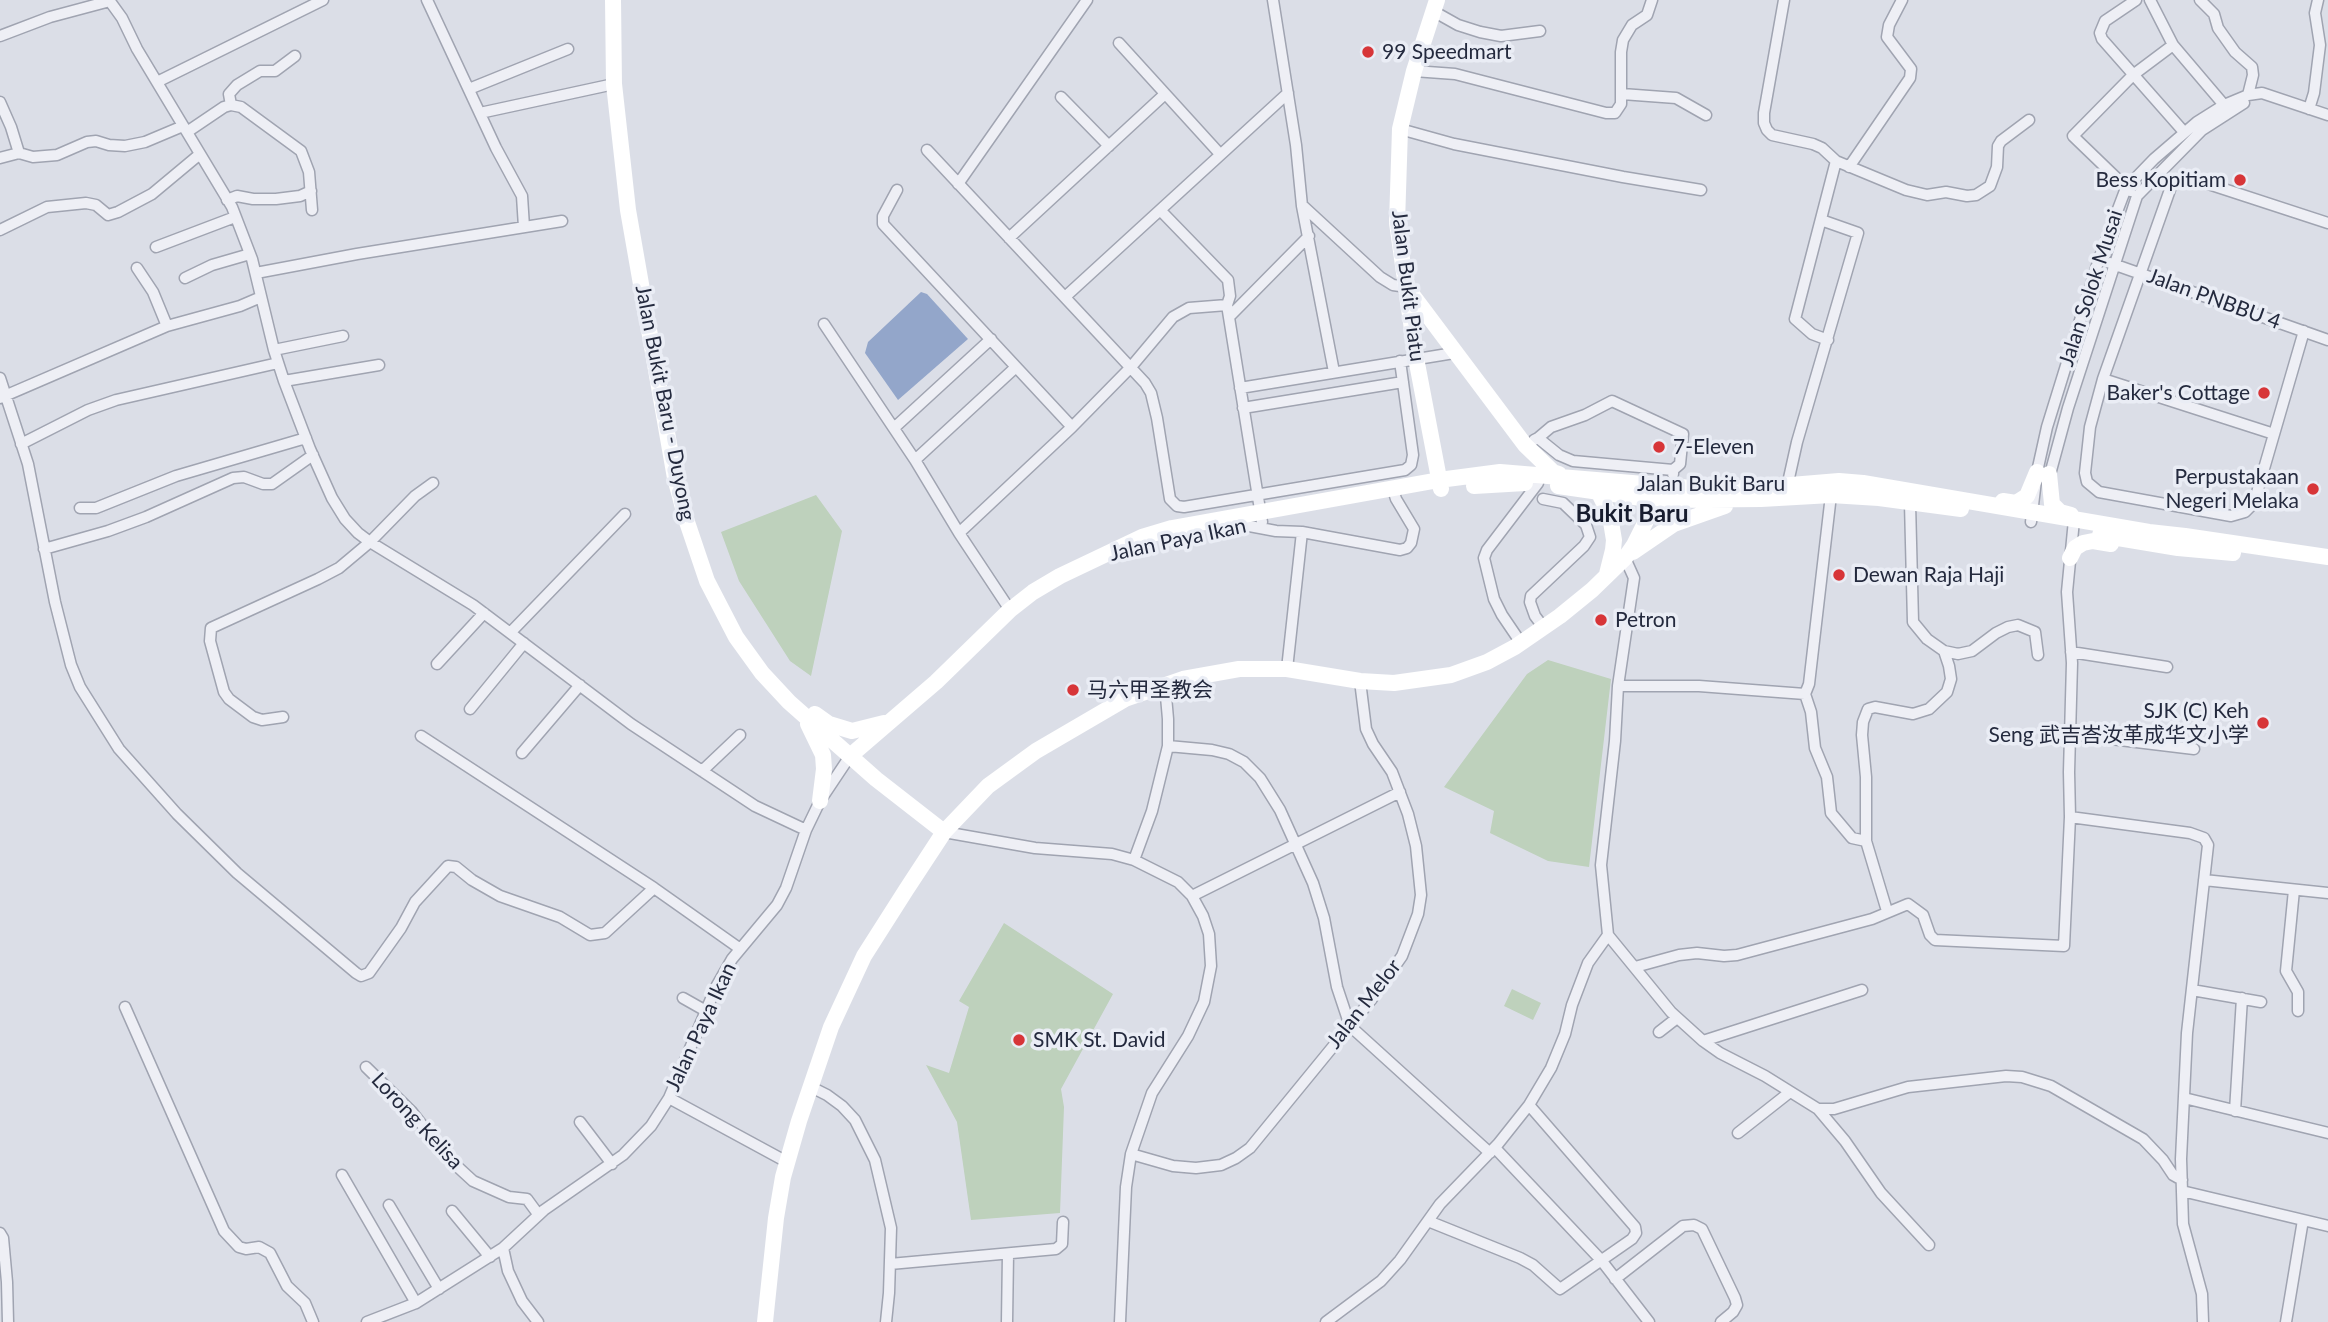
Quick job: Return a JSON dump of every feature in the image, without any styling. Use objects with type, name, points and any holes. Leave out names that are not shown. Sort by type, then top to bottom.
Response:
[{"type":"main road","name":"Jalan Bukit Baru - Duyong","points":[[613,0],[614,84],[628,210],[675,478],[708,581],[736,637],[761,673],[801,713],[876,779],[944,832]]},
{"type":"main road","name":"Jalan Bukit Piatu","points":[[1435,6],[1414,71],[1400,129],[1397,223],[1407,287],[1408,359],[1440,486]]},
{"type":"main road","points":[[1407,287],[1454,353],[1531,441],[1553,472],[1564,477]]},
{"type":"main road","name":"Jalan Bukit Baru","points":[[1261,517],[1440,486],[1500,472],[1564,477],[1661,491],[1761,499],[1839,481],[1896,489],[2204,550],[2328,567]]},
{"type":"main road","points":[[1896,489],[1947,492],[2015,503],[2027,496],[2043,473]]},
{"type":"main road","points":[[2043,473],[2052,504],[2060,512],[2185,536]]},
{"type":"main road","name":"Jalan Bukit Baru","points":[[1440,486],[1491,484],[1541,491],[1600,493],[1755,488],[1879,498],[2038,519]]},
{"type":"main road","points":[[1625,558],[1644,528],[1661,491]]},
{"type":"main road","points":[[1600,493],[1610,516],[1614,540],[1606,576]]},
{"type":"main road","points":[[765,1322],[776,1218],[787,1162],[831,1027],[864,956],[944,832],[988,786],[1036,751],[1125,699],[1183,679],[1240,669],[1287,669],[1360,681],[1420,681],[1451,675],[1487,662],[1544,628],[1658,533],[1712,509],[1761,499]]},
{"type":"main road","name":"Jalan Paya Ikan","points":[[1094,559],[1176,536],[1244,525],[1261,517]]},
{"type":"main road","name":"Jalan Paya Ikan","points":[[850,756],[896,718],[1010,610],[1033,592],[1142,537],[1171,528],[1261,517]]},
{"type":"main road","name":"Jalan Bukit Baru","points":[[2073,525],[2185,536],[2328,557]]},
{"type":"main road","points":[[2070,558],[2075,548],[2093,541],[2178,552],[2204,550]]},
{"type":"main road","points":[[761,673],[829,724],[841,729],[852,732],[863,730],[896,718]]},
{"type":"main road","points":[[801,713],[823,755],[820,801]]},
{"type":"street","points":[[157,82],[323,0]]},
{"type":"street","points":[[427,0],[522,196],[524,227]]},
{"type":"street","points":[[958,184],[1087,0]]},
{"type":"street","points":[[1273,0],[1303,206],[1334,372]]},
{"type":"street","points":[[1414,71],[1455,74],[1611,114],[1620,109],[1623,40],[1633,24],[1647,15],[1651,0]]},
{"type":"street","points":[[1784,0],[1764,123],[1773,135],[1813,144],[1822,148],[1836,161],[1919,194],[1934,195],[1946,192],[1967,196],[1976,195],[1990,186],[1995,177],[1997,152],[2001,141],[2029,120]]},
{"type":"street","points":[[1849,167],[1910,78],[1911,69],[1887,37],[1889,25],[1902,0]]},
{"type":"street","points":[[2136,0],[2105,21],[2100,33],[2102,39],[2184,132]]},
{"type":"street","points":[[2200,0],[2214,14],[2218,28],[2235,52],[2252,67],[2253,75],[2248,95]]},
{"type":"street","points":[[2309,109],[2314,93],[2320,45],[2315,13],[2318,0]]},
{"type":"street","points":[[0,36],[109,1],[122,18],[235,217],[256,273],[274,351],[284,381],[332,498],[345,519],[370,542],[484,613],[631,724],[755,806],[806,830]]},
{"type":"street","points":[[2150,1],[2173,45],[2224,105]]},
{"type":"street","points":[[1435,6],[1458,25],[1480,32],[1501,36],[1539,31]]},
{"type":"street","points":[[1119,43],[1220,154]]},
{"type":"street","points":[[2137,196],[2073,136],[2133,75],[2173,45]]},
{"type":"street","points":[[469,89],[568,49]]},
{"type":"street","points":[[231,105],[229,94],[237,85],[260,71],[275,71],[295,56]]},
{"type":"street","points":[[480,113],[614,84]]},
{"type":"street","points":[[1065,297],[1288,93]]},
{"type":"street","name":"Jalan Solok Musai","points":[[2043,473],[2068,408],[2137,196],[2202,130],[2262,93]]},
{"type":"street","name":"Jalan Solok Musai","points":[[2038,519],[2043,473],[2062,376],[2099,259],[2126,188],[2184,132],[2224,105],[2248,95],[2262,93],[2328,115]]},
{"type":"street","points":[[1009,238],[1165,94]]},
{"type":"street","points":[[1622,94],[1676,97],[1706,115]]},
{"type":"street","points":[[1061,97],[1109,146]]},
{"type":"street","points":[[0,102],[19,153]]},
{"type":"street","points":[[0,158],[19,153],[33,158],[46,157],[96,141],[125,146],[145,142],[185,129],[231,105],[241,107],[301,151],[309,172],[312,210]]},
{"type":"street","points":[[1400,129],[1478,149],[1701,190]]},
{"type":"street","points":[[927,150],[1131,367],[1151,393],[1163,467],[1173,503],[1184,507],[1405,470],[1411,465],[1413,455],[1403,382],[1408,359]]},
{"type":"street","points":[[0,230],[47,207],[86,203],[96,205],[108,215],[118,212],[152,194],[200,154]]},
{"type":"street","points":[[1828,340],[1812,334],[1795,319],[1836,161]]},
{"type":"street","points":[[2304,331],[2254,503],[2245,512],[2231,516],[2099,492],[2087,482],[2085,473],[2090,427],[2140,272],[2172,184],[2187,177],[2328,223]]},
{"type":"street","points":[[897,190],[883,216],[883,224],[1072,427]]},
{"type":"street","points":[[227,200],[237,196],[276,200],[300,196],[311,191]]},
{"type":"street","points":[[1303,206],[1380,277],[1394,285],[1407,287]]},
{"type":"street","points":[[1161,211],[1228,280],[1230,296],[1227,305],[1261,517]]},
{"type":"street","points":[[156,247],[235,217]]},
{"type":"street","points":[[1790,491],[1797,442],[1858,233],[1821,220]]},
{"type":"street","points":[[256,273],[562,221]]},
{"type":"street","points":[[1229,317],[1309,236]]},
{"type":"street","points":[[185,278],[212,265],[250,254]]},
{"type":"street","name":"Jalan PNBBU 4","points":[[2099,259],[2328,340]]},
{"type":"street","points":[[137,268],[153,292],[167,326]]},
{"type":"street","points":[[3,397],[167,326],[240,306],[261,297]]},
{"type":"street","points":[[959,533],[1072,427],[1181,312],[1189,308],[1227,305]]},
{"type":"street","points":[[824,324],[915,460],[1010,610]]},
{"type":"street","points":[[274,351],[343,335]]},
{"type":"street","points":[[894,428],[990,339]]},
{"type":"street","points":[[1240,388],[1454,353]]},
{"type":"street","points":[[21,444],[88,410],[116,400],[278,363]]},
{"type":"street","points":[[284,381],[379,365]]},
{"type":"street","points":[[915,460],[1016,367]]},
{"type":"street","points":[[0,378],[3,397],[28,464],[54,603],[80,687],[118,749],[177,814],[237,873],[356,973],[361,976],[369,973],[401,928],[415,902],[448,866],[456,867],[472,880],[500,895],[560,917],[590,935],[606,933],[654,888]]},
{"type":"street","points":[[2104,379],[2274,434]]},
{"type":"street","points":[[1243,408],[1403,382]]},
{"type":"street","points":[[1661,491],[1673,470],[1680,464],[1683,435],[1612,401],[1585,415],[1551,427],[1531,441],[1573,461],[1673,470]]},
{"type":"street","points":[[80,508],[96,508],[176,476],[306,438]]},
{"type":"street","points":[[44,549],[134,522],[233,478],[244,477],[263,484],[272,484],[313,455]]},
{"type":"street","points":[[283,717],[262,720],[253,718],[229,699],[224,692],[210,641],[211,628],[339,568],[370,542],[415,496],[433,483]]},
{"type":"street","points":[[1521,643],[1494,599],[1484,558],[1487,550],[1541,491],[1563,503],[1586,525],[1590,537],[1584,546],[1531,596],[1530,602],[1535,616],[1544,628]]},
{"type":"street","points":[[1244,525],[1302,532],[1392,550],[1406,548],[1411,543],[1414,528],[1394,494]]},
{"type":"street","points":[[1831,495],[1807,689],[1815,748],[1827,777],[1831,813],[1852,838],[1866,841]]},
{"type":"street","points":[[1910,503],[1913,622],[1927,639],[1944,650],[1958,654],[1972,651],[2008,626],[2018,625],[2035,632],[2038,655]]},
{"type":"street","points":[[510,633],[625,514]]},
{"type":"street","points":[[1635,967],[1679,955],[1737,955],[1872,919],[1908,904],[1923,915],[1930,935],[1936,940],[2064,946],[2070,817],[2071,652],[2067,608],[2073,525]]},
{"type":"street","points":[[1287,669],[1302,532]]},
{"type":"street","points":[[1625,558],[1631,568],[1634,586],[1618,686],[1615,741],[1601,865],[1608,935],[1677,1018],[1703,1041],[1818,1109],[1846,1141],[1881,1193],[1929,1245]]},
{"type":"street","points":[[437,664],[484,613]]},
{"type":"street","points":[[470,709],[524,643]]},
{"type":"street","points":[[1887,911],[1866,841],[1866,777],[1862,735],[1865,715],[1868,709],[1875,708],[1913,714],[1929,709],[1947,692],[1951,679],[1944,650]]},
{"type":"street","points":[[2071,652],[2167,667]]},
{"type":"street","name":"Jalan Melor","points":[[1131,1154],[1173,1166],[1196,1168],[1221,1165],[1250,1148],[1392,973],[1402,956],[1418,914],[1421,895],[1416,846],[1392,772],[1366,729],[1360,681]]},
{"type":"street","points":[[522,753],[580,685]]},
{"type":"street","points":[[1134,860],[1152,811],[1168,746],[1165,685]]},
{"type":"street","points":[[1618,686],[1807,689]]},
{"type":"street","points":[[2070,734],[2193,749]]},
{"type":"street","points":[[702,771],[740,735]]},
{"type":"street","points":[[421,736],[654,888],[739,948]]},
{"type":"street","points":[[1168,746],[1229,754],[1244,762],[1260,778],[1280,810],[1313,883],[1324,918],[1337,987],[1350,1026],[1492,1150],[1601,1260],[1649,1322]]},
{"type":"street","name":"Jalan Paya Ikan","points":[[366,1322],[416,1303],[490,1257],[538,1214],[612,1164],[651,1126],[668,1098],[716,987],[739,948],[765,922],[777,905],[820,801],[850,756]]},
{"type":"street","points":[[1192,896],[1400,792]]},
{"type":"street","points":[[2070,817],[2155,827],[2204,838],[2208,845],[2192,990],[2180,1159],[2183,1224],[2202,1294],[2203,1322]]},
{"type":"street","points":[[944,832],[1035,848],[1112,854],[1134,860],[1178,882],[1192,896],[1203,916],[1209,934],[1209,984],[1197,1020],[1152,1093],[1131,1154],[1126,1187],[1120,1322]]},
{"type":"street","points":[[2204,880],[2328,893]]},
{"type":"street","points":[[2294,890],[2286,971],[2298,992],[2298,1011]]},
{"type":"street","points":[[1326,1322],[1381,1281],[1440,1204],[1492,1150],[1529,1105],[1551,1068],[1588,963],[1608,935]]},
{"type":"street","points":[[1703,1041],[1862,990]]},
{"type":"street","points":[[2192,990],[2261,1002]]},
{"type":"street","points":[[683,998],[706,1011]]},
{"type":"street","points":[[2235,1111],[2242,999]]},
{"type":"street","points":[[125,1007],[225,1231],[239,1247],[259,1247],[270,1253],[287,1286],[305,1303],[313,1322]]},
{"type":"street","points":[[1659,1032],[1677,1018]]},
{"type":"street","name":"Lorong Kelisa","points":[[366,1067],[412,1112],[448,1158],[473,1181],[509,1197],[527,1199],[538,1214]]},
{"type":"street","points":[[1818,1109],[1834,1109],[1908,1087],[2006,1076],[2022,1077],[2060,1091],[2143,1139],[2182,1185],[2328,1226]]},
{"type":"street","points":[[811,1087],[842,1105],[855,1120],[868,1144],[885,1198],[891,1228],[886,1322]]},
{"type":"street","points":[[1738,1133],[1790,1092]]},
{"type":"street","points":[[668,1098],[787,1162]]},
{"type":"street","points":[[2184,1098],[2328,1133]]},
{"type":"street","points":[[1428,1220],[1520,1258],[1533,1265],[1560,1289],[1632,1239],[1636,1233],[1635,1227],[1529,1105]]},
{"type":"street","points":[[580,1122],[612,1164]]},
{"type":"street","points":[[342,1175],[416,1303]]},
{"type":"street","points":[[389,1205],[439,1289]]},
{"type":"street","points":[[452,1211],[490,1257]]},
{"type":"street","points":[[2286,1322],[2303,1220]]},
{"type":"street","points":[[890,1264],[1056,1248],[1062,1244],[1063,1222]]},
{"type":"street","points":[[1615,1279],[1683,1226],[1694,1225],[1702,1229],[1737,1305],[1721,1322]]},
{"type":"street","points":[[0,1233],[3,1238],[7,1282],[8,1322]]},
{"type":"street","points":[[503,1248],[508,1271],[517,1291],[538,1322]]},
{"type":"street","points":[[1007,1322],[1008,1254]]},
{"type":"green space","points":[[816,495],[842,531],[811,676],[790,661],[739,581],[721,532]]},
{"type":"green space","points":[[1548,660],[1611,679],[1589,867],[1548,861],[1490,833],[1494,811],[1444,787],[1527,674]]},
{"type":"green space","points":[[1004,923],[1113,994],[1061,1089],[1064,1107],[1060,1213],[971,1220],[957,1122],[926,1065],[949,1073],[969,1007],[959,1001]]},
{"type":"green space","points":[[1512,989],[1541,1003],[1533,1020],[1504,1006]]},
{"type":"water","points":[[921,292],[927,294],[968,339],[898,400],[865,353],[868,342]]},
{"type":"place","name":"99 Speedmart","points":[[1368,52]]},
{"type":"place","name":"Bess Kopitiam","points":[[2240,180]]},
{"type":"place","name":"Baker's Cottage","points":[[2264,393]]},
{"type":"place","name":"7-Eleven","points":[[1659,447]]},
{"type":"place","name":"Perpustakaan Negeri Melaka","points":[[2313,489]]},
{"type":"place","name":"Dewan Raja Haji","points":[[1839,575]]},
{"type":"place","name":"Petron","points":[[1601,620]]},
{"type":"place","name":"马六甲圣教会","points":[[1073,690]]},
{"type":"place","name":"SJK (C) Keh Seng 武吉峇汝革成华文小学","points":[[2263,723]]},
{"type":"place","name":"SMK St. David","points":[[1019,1040]]},
{"type":"district","name":"Bukit Baru","points":[[1632,514]]}]
